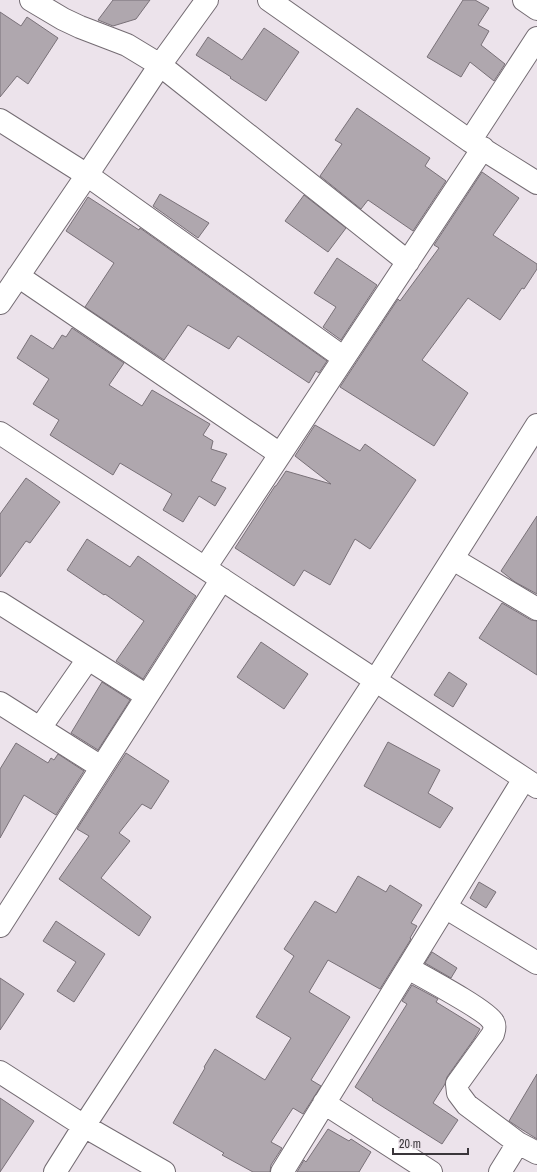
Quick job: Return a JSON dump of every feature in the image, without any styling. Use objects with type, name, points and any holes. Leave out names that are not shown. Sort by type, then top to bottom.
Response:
[{"type":"street","points":[[31,0],[80,27],[127,45],[160,65],[408,262]]},
{"type":"street","points":[[0,303],[160,65],[207,0]]},
{"type":"street","points":[[269,0],[477,144],[537,183]]},
{"type":"street","points":[[524,0],[537,9]]},
{"type":"street","points":[[3,915],[147,696],[280,454],[408,262],[537,38]]},
{"type":"street","points":[[0,120],[87,175],[344,358]]},
{"type":"street","points":[[18,276],[280,454]]},
{"type":"street","points":[[55,1172],[376,681],[537,424]]},
{"type":"street","points":[[0,433],[531,783],[445,906],[282,1172]]},
{"type":"street","points":[[453,558],[537,609]]},
{"type":"street","points":[[0,604],[147,696]]},
{"type":"street","points":[[40,728],[88,659]]},
{"type":"street","points":[[0,703],[101,767]]},
{"type":"street","points":[[445,906],[537,963]]},
{"type":"street","points":[[408,968],[493,1020],[495,1029],[493,1034],[457,1084],[458,1093],[467,1105],[518,1143],[537,1153]]},
{"type":"street","points":[[0,1072],[84,1126],[164,1172]]},
{"type":"street","points":[[324,1103],[431,1172]]},
{"type":"street","points":[[500,1172],[518,1143]]},
{"type":"building","points":[[113,0],[150,0],[136,19],[113,26],[98,20]]},
{"type":"building","points":[[463,0],[475,0],[489,8],[478,25],[489,31],[481,45],[505,64],[494,81],[470,62],[461,77],[427,57]]},
{"type":"building","points":[[0,12],[21,26],[27,17],[58,38],[28,84],[17,76],[0,97]]},
{"type":"building","points":[[264,28],[299,52],[266,101],[196,55],[208,37],[242,60]]},
{"type":"building","points":[[357,108],[430,158],[425,166],[446,181],[413,231],[368,200],[361,209],[320,176],[342,144],[335,140]]},
{"type":"building","points":[[482,172],[519,198],[493,235],[537,264],[537,269],[524,289],[522,288],[500,320],[468,298],[422,360],[468,393],[434,446],[340,387],[398,299],[400,301],[439,248],[434,245]]},
{"type":"building","points":[[160,194],[209,223],[198,238],[153,206]]},
{"type":"building","points":[[304,195],[346,228],[328,252],[285,221]]},
{"type":"building","points":[[88,197],[139,230],[140,228],[327,361],[319,373],[316,371],[309,383],[238,336],[229,349],[188,325],[164,360],[85,307],[114,263],[66,231]]},
{"type":"building","points":[[337,258],[377,285],[341,340],[323,327],[336,307],[314,293]]},
{"type":"building","points":[[72,328],[124,363],[109,385],[142,406],[152,390],[210,424],[203,435],[213,441],[211,449],[227,454],[211,481],[226,488],[215,506],[199,496],[183,522],[163,510],[172,494],[120,463],[113,475],[50,435],[59,420],[33,404],[49,379],[17,358],[31,335],[53,349],[62,335],[66,337]]},
{"type":"building","points":[[315,425],[360,451],[365,444],[416,480],[370,549],[355,539],[330,585],[304,570],[294,586],[235,548],[286,471],[331,484],[295,456]]},
{"type":"building","points":[[26,478],[60,502],[30,543],[26,541],[0,577],[0,514]]},
{"type":"building","points":[[537,516],[537,594],[515,582],[501,571]]},
{"type":"building","points":[[87,539],[130,567],[138,556],[196,596],[143,679],[116,661],[144,621],[67,570]]},
{"type":"building","points":[[502,603],[531,620],[537,621],[537,675],[479,638]]},
{"type":"building","points":[[261,642],[308,674],[284,709],[237,677]]},
{"type":"building","points":[[449,672],[467,684],[453,707],[434,695]]},
{"type":"building","points":[[102,682],[130,700],[98,750],[71,733]]},
{"type":"building","points":[[388,742],[440,770],[428,793],[453,808],[440,828],[364,786]]},
{"type":"building","points":[[16,743],[48,763],[51,758],[54,760],[58,754],[84,771],[56,815],[24,795],[0,838],[0,769]]},
{"type":"building","points":[[126,753],[169,781],[151,809],[142,804],[119,833],[130,841],[101,878],[151,917],[139,936],[59,879],[89,836],[77,829]]},
{"type":"building","points":[[358,876],[386,892],[390,885],[422,905],[411,923],[417,926],[410,938],[411,939],[380,989],[328,960],[309,992],[350,1017],[311,1080],[321,1086],[303,1114],[293,1108],[271,1142],[282,1148],[271,1165],[270,1172],[253,1172],[222,1155],[224,1153],[173,1123],[215,1049],[265,1080],[291,1038],[256,1017],[294,956],[284,949],[315,901],[336,913]]},
{"type":"building","points":[[479,882],[496,892],[486,908],[470,898]]},
{"type":"building","points":[[56,921],[105,954],[74,1002],[57,991],[76,962],[43,941]]},
{"type":"building","points":[[432,952],[457,968],[451,978],[425,963]]},
{"type":"building","points":[[0,978],[24,994],[0,1030]]},
{"type":"building","points":[[412,985],[438,999],[436,1002],[480,1029],[447,1077],[445,1084],[433,1103],[458,1120],[442,1144],[372,1100],[373,1099],[355,1087],[407,1004],[402,1001]]},
{"type":"building","points":[[537,1074],[537,1139],[509,1121]]},
{"type":"building","points":[[0,1098],[34,1121],[0,1172]]},
{"type":"building","points":[[328,1129],[349,1141],[351,1139],[371,1152],[359,1172],[297,1172],[304,1160],[306,1162]]}]
